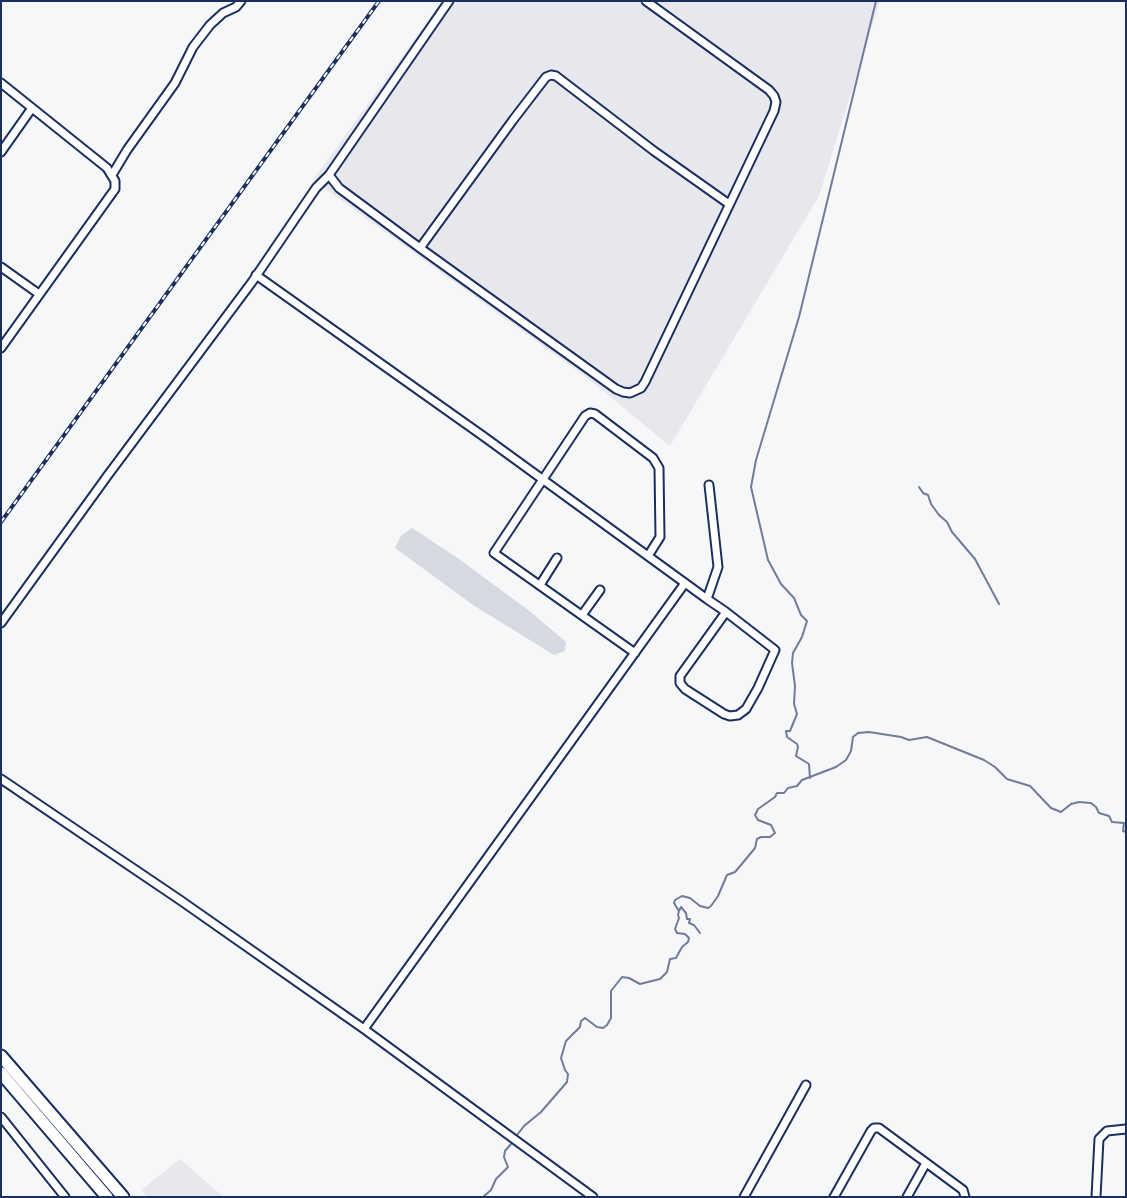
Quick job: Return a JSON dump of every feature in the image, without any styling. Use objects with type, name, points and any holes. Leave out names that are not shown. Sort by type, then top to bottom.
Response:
[{"type":"highway","points":[[1,1056],[123,1197]]},
{"type":"highway","points":[[1,1073],[107,1197]]},
{"type":"street","points":[[112,175],[175,83],[193,47],[210,25],[223,13],[236,7],[241,1]]},
{"type":"street","points":[[1,623],[256,275],[316,188],[329,175],[449,1]]},
{"type":"street","points":[[329,175],[339,188],[616,389],[630,393],[641,388],[774,111],[776,102],[769,90],[646,1]]},
{"type":"street","points":[[420,248],[513,120],[546,77],[550,75],[556,76],[654,151],[729,204]]},
{"type":"street","points":[[1,83],[107,168],[115,181],[115,189],[1,348]]},
{"type":"street","points":[[1,152],[32,108]]},
{"type":"street","points":[[1,267],[39,294]]},
{"type":"street","points":[[256,275],[543,479],[726,612],[774,650],[758,688],[746,709],[738,715],[730,716],[685,688],[680,682],[680,676],[726,612]]},
{"type":"street","points":[[635,653],[494,553],[585,416],[590,413],[595,414],[653,458],[659,468],[660,537],[648,556]]},
{"type":"street","points":[[707,599],[718,567],[709,485]]},
{"type":"street","points":[[540,585],[557,558]]},
{"type":"street","points":[[364,1029],[685,583]]},
{"type":"street","points":[[582,615],[600,590]]},
{"type":"street","points":[[1,779],[180,900],[364,1029],[593,1197]]},
{"type":"street","points":[[744,1197],[806,1085]]},
{"type":"street","points":[[1,1117],[65,1197]]},
{"type":"street","points":[[834,1197],[874,1128],[879,1128],[963,1190],[966,1197]]},
{"type":"street","points":[[1096,1197],[1099,1139],[1107,1131],[1126,1129]]},
{"type":"street","points":[[907,1197],[926,1163]]},
{"type":"shaded area","points":[[442,1],[880,1],[819,196],[670,446],[586,377],[313,180]]},
{"type":"shaded area","points":[[412,528],[459,559],[532,613],[566,642],[565,651],[554,655],[473,605],[395,548],[401,536]]},
{"type":"shaded area","points":[[180,1159],[224,1197],[147,1197],[141,1190]]},
{"type":"waterway","points":[[810,778],[809,764],[796,756],[797,744],[787,737],[786,731],[790,731],[797,714],[794,704],[793,653],[802,637],[807,621],[801,615],[794,598],[781,584],[768,560],[751,487],[756,460],[799,317],[876,1]]},
{"type":"waterway","points":[[919,487],[923,493],[928,495],[931,504],[939,515],[947,522],[952,532],[975,559],[999,604]]},
{"type":"waterway","points":[[517,1135],[524,1126],[541,1112],[567,1082],[568,1074],[561,1058],[566,1041],[580,1027],[581,1021],[585,1018],[597,1027],[603,1028],[611,1018],[611,991],[622,977],[629,978],[640,984],[660,979],[667,972],[670,959],[676,958],[682,947],[688,942],[689,938],[685,934],[677,933],[675,929],[679,918],[679,911],[674,903],[675,900],[682,896],[690,898],[700,906],[708,908],[711,906],[718,896],[727,875],[735,872],[741,865],[755,848],[757,839],[770,837],[775,833],[771,825],[758,820],[755,815],[758,809],[775,797],[777,793],[784,793],[788,788],[797,786],[802,780],[836,767],[846,760],[851,751],[853,737],[858,733],[869,732],[909,740],[927,737],[984,760],[995,767],[1007,779],[1030,786],[1051,808],[1061,812],[1071,804],[1079,802],[1091,803],[1099,813],[1109,816],[1112,822],[1124,823],[1123,831],[1126,832]]},
{"type":"waterway","points":[[679,911],[681,907],[686,913],[687,919],[690,919],[689,923],[694,925],[700,933]]},
{"type":"waterway","points":[[483,1197],[491,1190],[496,1179],[508,1167],[504,1157],[505,1151],[511,1144]]},
{"type":"waterway","points":[[463,1197],[469,1197]]},
{"type":"railway","points":[[1,522],[379,1]]}]
